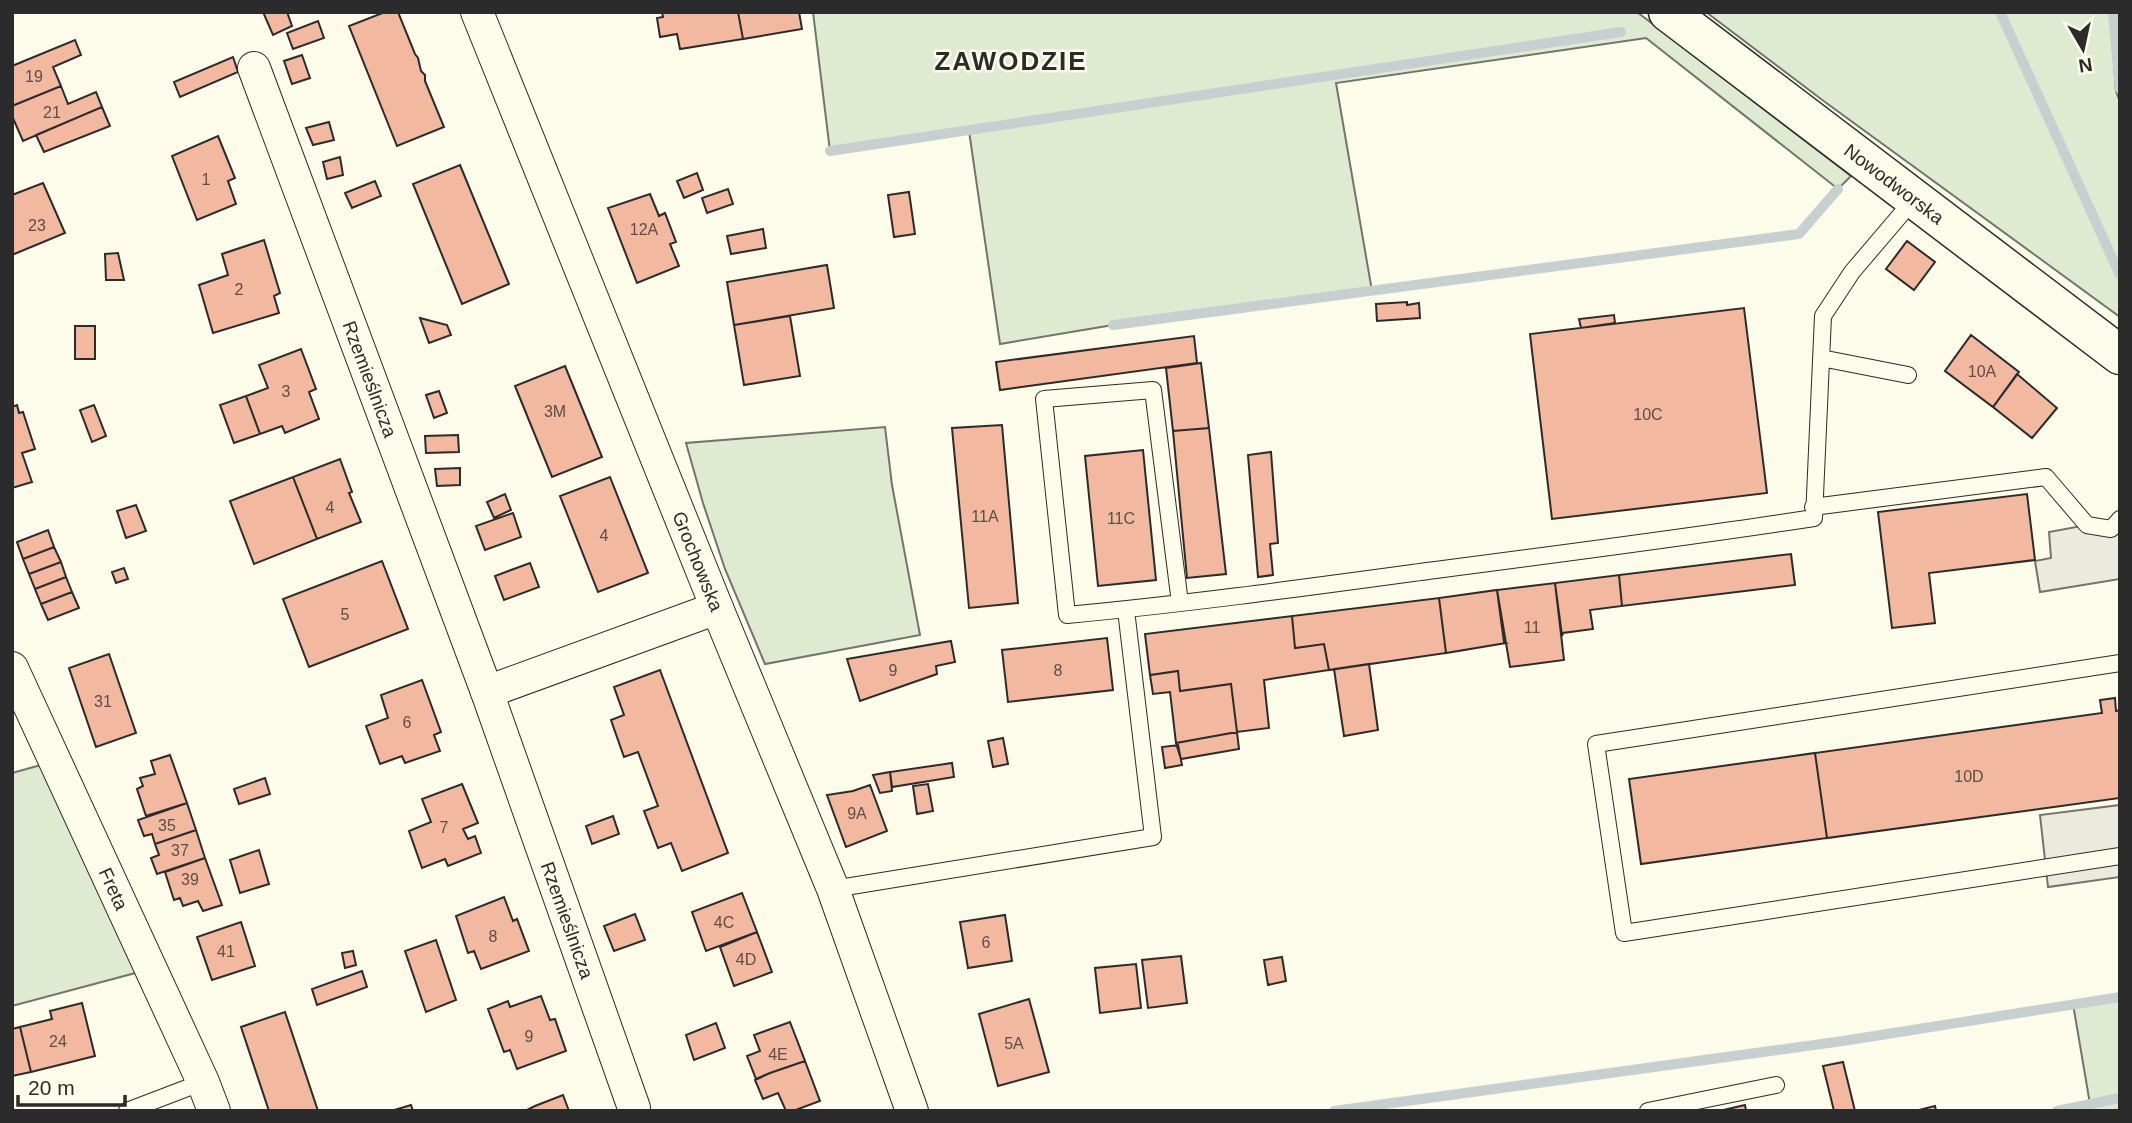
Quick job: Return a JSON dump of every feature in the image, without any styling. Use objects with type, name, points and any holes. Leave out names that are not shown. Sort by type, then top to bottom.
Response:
[{"type":"street","name":"Grochowska","points":[[477,12],[833,889],[912,1111]]},
{"type":"street","name":"Nowodworska","points":[[1668,12],[2120,355]]},
{"type":"street","name":"Rzemieślnicza","points":[[254,68],[487,692],[634,1108]]},
{"type":"street","points":[[487,692],[717,608]]},
{"type":"street","name":"Freta","points":[[12,668],[209,1097]]},
{"type":"lane","points":[[1180,603],[1153,390],[1044,399],[1067,615],[1126,610],[1645,543],[1814,518],[1823,316],[1852,272],[1915,198]]},
{"type":"lane","points":[[1821,358],[1909,375]]},
{"type":"lane","points":[[1813,508],[2046,477],[2087,525],[2110,529],[2120,519]]},
{"type":"lane","points":[[833,889],[1153,837],[1126,610]]},
{"type":"lane","points":[[2120,663],[1596,744],[1623,933],[2120,856]]},
{"type":"lane","points":[[1648,1111],[1776,1085]]},
{"type":"lane","points":[[127,1111],[209,1097]]},
{"type":"green space","points":[[813,12],[1637,12],[1851,176],[1838,189],[1646,38],[1336,83],[1372,291],[1113,325],[1000,344],[969,131],[830,151]]},
{"type":"green space","points":[[1706,12],[2110,12],[2116,91],[2120,102],[2120,317],[1825,102]]},
{"type":"green space","points":[[885,427],[892,485],[920,635],[765,664],[725,569],[686,443]]},
{"type":"green space","points":[[41,765],[139,972],[12,1006],[12,773]]},
{"type":"green space","points":[[2120,997],[2120,1111],[2057,1111],[2090,1104],[2073,1004]]},
{"type":"shaded area","points":[[2087,525],[2111,529],[2120,534],[2120,579],[2040,592],[2035,561],[2051,558],[2049,532]]},
{"type":"shaded area","points":[[2120,805],[2120,877],[2048,887],[2040,815]]},
{"type":"building","points":[[263,12],[287,12],[292,26],[273,35]]},
{"type":"building","points":[[385,12],[398,12],[444,127],[397,146],[349,26]]},
{"type":"building","points":[[662,12],[738,12],[743,39],[680,49],[677,34],[660,37],[657,18],[663,17]]},
{"type":"building","points":[[738,12],[799,12],[802,29],[743,39]]},
{"type":"building","points":[[318,21],[324,38],[293,49],[287,33]]},
{"type":"building","points":[[75,40],[81,55],[53,67],[61,86],[12,106],[12,66]]},
{"type":"building","points":[[302,55],[310,78],[292,84],[284,61]]},
{"type":"building","points":[[233,57],[238,72],[180,97],[174,82]]},
{"type":"building","points":[[61,86],[68,104],[96,92],[102,107],[23,141],[12,116],[12,106]]},
{"type":"building","points":[[102,107],[110,126],[44,152],[36,135]]},
{"type":"building","points":[[329,122],[334,140],[313,145],[306,128]]},
{"type":"building","points":[[218,136],[235,178],[228,181],[236,204],[197,220],[172,156]]},
{"type":"building","points":[[340,157],[343,175],[327,179],[323,162]]},
{"type":"building","points":[[460,165],[509,284],[462,304],[413,184]]},
{"type":"building","points":[[697,173],[703,190],[684,198],[677,181]]},
{"type":"building","points":[[375,181],[381,196],[352,208],[345,193]]},
{"type":"building","points":[[43,183],[65,233],[12,255],[12,195]]},
{"type":"building","points":[[728,189],[733,204],[707,213],[702,198]]},
{"type":"building","points":[[909,192],[915,234],[894,237],[888,195]]},
{"type":"building","points":[[650,194],[659,216],[665,213],[676,242],[670,244],[679,266],[637,283],[608,208]]},
{"type":"building","points":[[763,229],[766,248],[731,254],[727,236]]},
{"type":"building","points":[[264,240],[280,293],[274,296],[279,313],[213,333],[199,285],[228,275],[222,254]]},
{"type":"building","points":[[1907,241],[1935,262],[1914,290],[1886,269]]},
{"type":"building","points":[[118,253],[124,280],[106,280],[105,254]]},
{"type":"building","points":[[827,265],[834,308],[734,325],[727,282]]},
{"type":"building","points":[[1407,302],[1407,305],[1419,303],[1420,318],[1377,321],[1376,304]]},
{"type":"building","points":[[1744,308],[1767,493],[1552,519],[1530,334]]},
{"type":"building","points":[[1614,315],[1615,323],[1581,328],[1579,319]]},
{"type":"building","points":[[790,316],[800,376],[744,385],[734,325]]},
{"type":"building","points":[[420,318],[447,325],[451,335],[429,343]]},
{"type":"building","points":[[75,326],[95,326],[95,359],[75,359]]},
{"type":"building","points":[[1971,335],[2019,372],[1993,407],[1945,371]]},
{"type":"building","points":[[1194,336],[1197,363],[1000,390],[996,362]]},
{"type":"building","points":[[301,349],[316,389],[309,392],[319,419],[285,433],[282,426],[260,434],[246,396],[268,388],[259,365]]},
{"type":"building","points":[[1201,363],[1209,428],[1173,431],[1166,368]]},
{"type":"building","points":[[565,366],[602,457],[552,477],[515,386]]},
{"type":"building","points":[[2017,374],[2057,408],[2032,438],[1993,407]]},
{"type":"building","points":[[439,391],[447,413],[434,418],[426,395]]},
{"type":"building","points":[[246,396],[260,434],[234,443],[220,405]]},
{"type":"building","points":[[17,405],[19,413],[23,412],[35,449],[22,453],[32,482],[12,488],[12,407]]},
{"type":"building","points":[[94,405],[106,436],[92,442],[80,410]]},
{"type":"building","points":[[1002,425],[1018,603],[969,608],[952,428]]},
{"type":"building","points":[[1209,428],[1226,574],[1187,578],[1173,431]]},
{"type":"building","points":[[458,435],[459,452],[426,453],[425,436]]},
{"type":"building","points":[[1143,450],[1156,580],[1098,586],[1085,456]]},
{"type":"building","points":[[1271,452],[1278,543],[1270,544],[1273,575],[1258,577],[1248,455]]},
{"type":"building","points":[[340,459],[352,492],[349,493],[361,522],[317,539],[293,477]]},
{"type":"building","points":[[460,468],[460,485],[437,486],[435,469]]},
{"type":"building","points":[[293,477],[317,539],[254,564],[230,501]]},
{"type":"building","points":[[610,477],[648,573],[598,592],[560,496]]},
{"type":"building","points":[[505,494],[511,510],[494,518],[487,502]]},
{"type":"building","points":[[2027,494],[2035,560],[1929,573],[1935,623],[1892,628],[1878,512]]},
{"type":"building","points":[[136,505],[146,531],[126,538],[117,511]]},
{"type":"building","points":[[513,513],[521,537],[485,550],[476,526]]},
{"type":"building","points":[[48,530],[54,547],[23,559],[17,542]]},
{"type":"building","points":[[54,547],[61,562],[29,574],[23,559]]},
{"type":"building","points":[[1791,554],[1795,585],[1622,606],[1619,575]]},
{"type":"building","points":[[382,561],[408,629],[309,667],[283,599]]},
{"type":"building","points":[[61,562],[66,577],[35,589],[29,574]]},
{"type":"building","points":[[530,563],[539,587],[504,600],[495,576]]},
{"type":"building","points":[[124,568],[128,579],[116,583],[112,572]]},
{"type":"building","points":[[1619,575],[1622,606],[1590,610],[1593,629],[1563,633],[1562,636],[1555,583]]},
{"type":"building","points":[[66,577],[72,592],[41,604],[35,589]]},
{"type":"building","points":[[1555,583],[1564,660],[1510,667],[1497,590]]},
{"type":"building","points":[[1497,590],[1506,643],[1446,653],[1439,598]]},
{"type":"building","points":[[72,592],[79,608],[48,620],[41,604]]},
{"type":"building","points":[[1439,598],[1446,653],[1329,670],[1324,644],[1295,648],[1292,616]]},
{"type":"building","points":[[1292,616],[1295,648],[1324,644],[1329,670],[1264,680],[1269,728],[1237,732],[1231,684],[1180,691],[1178,671],[1150,675],[1145,634]]},
{"type":"building","points":[[1107,638],[1113,690],[1008,702],[1002,650]]},
{"type":"building","points":[[951,641],[955,662],[936,666],[937,674],[860,701],[847,659]]},
{"type":"building","points":[[109,654],[136,733],[96,747],[69,668]]},
{"type":"building","points":[[1369,664],[1378,730],[1344,736],[1334,669]]},
{"type":"building","points":[[660,670],[728,853],[682,871],[671,843],[658,848],[644,811],[658,806],[638,752],[624,757],[611,720],[624,715],[614,687]]},
{"type":"building","points":[[1178,671],[1180,691],[1231,684],[1237,732],[1176,743],[1170,692],[1153,694],[1150,675]]},
{"type":"building","points":[[422,680],[441,732],[434,735],[440,751],[405,763],[402,756],[380,764],[366,726],[388,718],[381,695]]},
{"type":"building","points":[[2115,698],[2116,711],[2120,710],[2120,798],[1827,838],[1815,753],[2102,713],[2100,700]]},
{"type":"building","points":[[1237,732],[1239,749],[1181,759],[1176,743]]},
{"type":"building","points":[[1003,738],[1008,764],[993,767],[988,741]]},
{"type":"building","points":[[1178,745],[1182,765],[1165,768],[1162,747]]},
{"type":"building","points":[[1815,753],[1827,838],[1641,864],[1629,779]]},
{"type":"building","points":[[170,755],[187,803],[146,816],[137,789],[143,786],[140,778],[155,774],[151,761]]},
{"type":"building","points":[[952,763],[954,777],[892,787],[890,772]]},
{"type":"building","points":[[890,772],[892,791],[880,793],[873,775]]},
{"type":"building","points":[[265,778],[270,794],[239,804],[234,789]]},
{"type":"building","points":[[462,784],[478,823],[463,829],[468,839],[475,836],[481,853],[448,866],[445,859],[422,868],[409,831],[431,822],[422,799]]},
{"type":"building","points":[[928,784],[933,811],[917,814],[913,786]]},
{"type":"building","points":[[870,785],[887,831],[846,847],[827,795]]},
{"type":"building","points":[[187,803],[196,830],[155,844],[152,834],[144,836],[138,820]]},
{"type":"building","points":[[613,816],[619,834],[592,844],[586,826]]},
{"type":"building","points":[[196,830],[205,858],[157,874],[151,858],[159,855],[155,844]]},
{"type":"building","points":[[259,850],[269,884],[240,893],[230,860]]},
{"type":"building","points":[[205,858],[222,905],[203,911],[198,901],[183,906],[180,898],[174,900],[165,872]]},
{"type":"building","points":[[742,893],[757,932],[706,951],[692,912]]},
{"type":"building","points":[[504,897],[513,921],[517,919],[529,951],[481,969],[474,951],[468,953],[456,916]]},
{"type":"building","points":[[635,914],[645,940],[614,951],[604,926]]},
{"type":"building","points":[[1005,915],[1012,961],[968,968],[960,922]]},
{"type":"building","points":[[241,922],[255,966],[212,980],[197,937]]},
{"type":"building","points":[[757,932],[772,972],[734,986],[720,947]]},
{"type":"building","points":[[436,940],[456,1000],[426,1012],[405,951]]},
{"type":"building","points":[[353,951],[356,965],[345,968],[342,953]]},
{"type":"building","points":[[1181,956],[1187,1003],[1148,1008],[1142,960]]},
{"type":"building","points":[[1282,957],[1286,981],[1268,985],[1264,960]]},
{"type":"building","points":[[1136,964],[1141,1008],[1100,1013],[1095,968]]},
{"type":"building","points":[[362,971],[367,987],[317,1005],[312,989]]},
{"type":"building","points":[[541,996],[550,1020],[555,1019],[566,1051],[517,1069],[510,1050],[504,1052],[488,1009],[508,1001],[510,1007]]},
{"type":"building","points":[[1029,999],[1049,1072],[998,1086],[979,1014]]},
{"type":"building","points":[[82,1003],[95,1056],[31,1072],[20,1027],[52,1019],[50,1011]]},
{"type":"building","points":[[285,1012],[318,1111],[269,1111],[241,1027]]},
{"type":"building","points":[[790,1022],[805,1061],[756,1079],[747,1056],[760,1051],[754,1035]]},
{"type":"building","points":[[716,1023],[725,1048],[694,1060],[686,1035]]},
{"type":"building","points":[[20,1027],[31,1072],[12,1076],[12,1029]]},
{"type":"building","points":[[805,1061],[820,1101],[786,1111],[778,1093],[763,1099],[755,1080]]},
{"type":"building","points":[[1843,1062],[1855,1111],[1834,1111],[1823,1066]]},
{"type":"building","points":[[563,1095],[569,1111],[525,1111],[535,1106]]},
{"type":"building","points":[[411,1105],[413,1111],[391,1111]]},
{"type":"building","points":[[1745,1105],[1746,1111],[1719,1111]]},
{"type":"building","points":[[1935,1106],[1936,1111],[1915,1111]]},
{"type":"waterway","points":[[2000,12],[2120,275]]},
{"type":"waterway","points":[[2113,12],[2120,89]]},
{"type":"waterway","points":[[830,151],[1621,32]]},
{"type":"waterway","points":[[1113,325],[1799,234],[1838,189]]},
{"type":"waterway","points":[[1334,1111],[1843,1041],[2120,997]]},
{"type":"waterway","points":[[2057,1111],[2120,1098]]},
{"type":"district","name":"ZAWODZIE","points":[[1011,61]]}]
